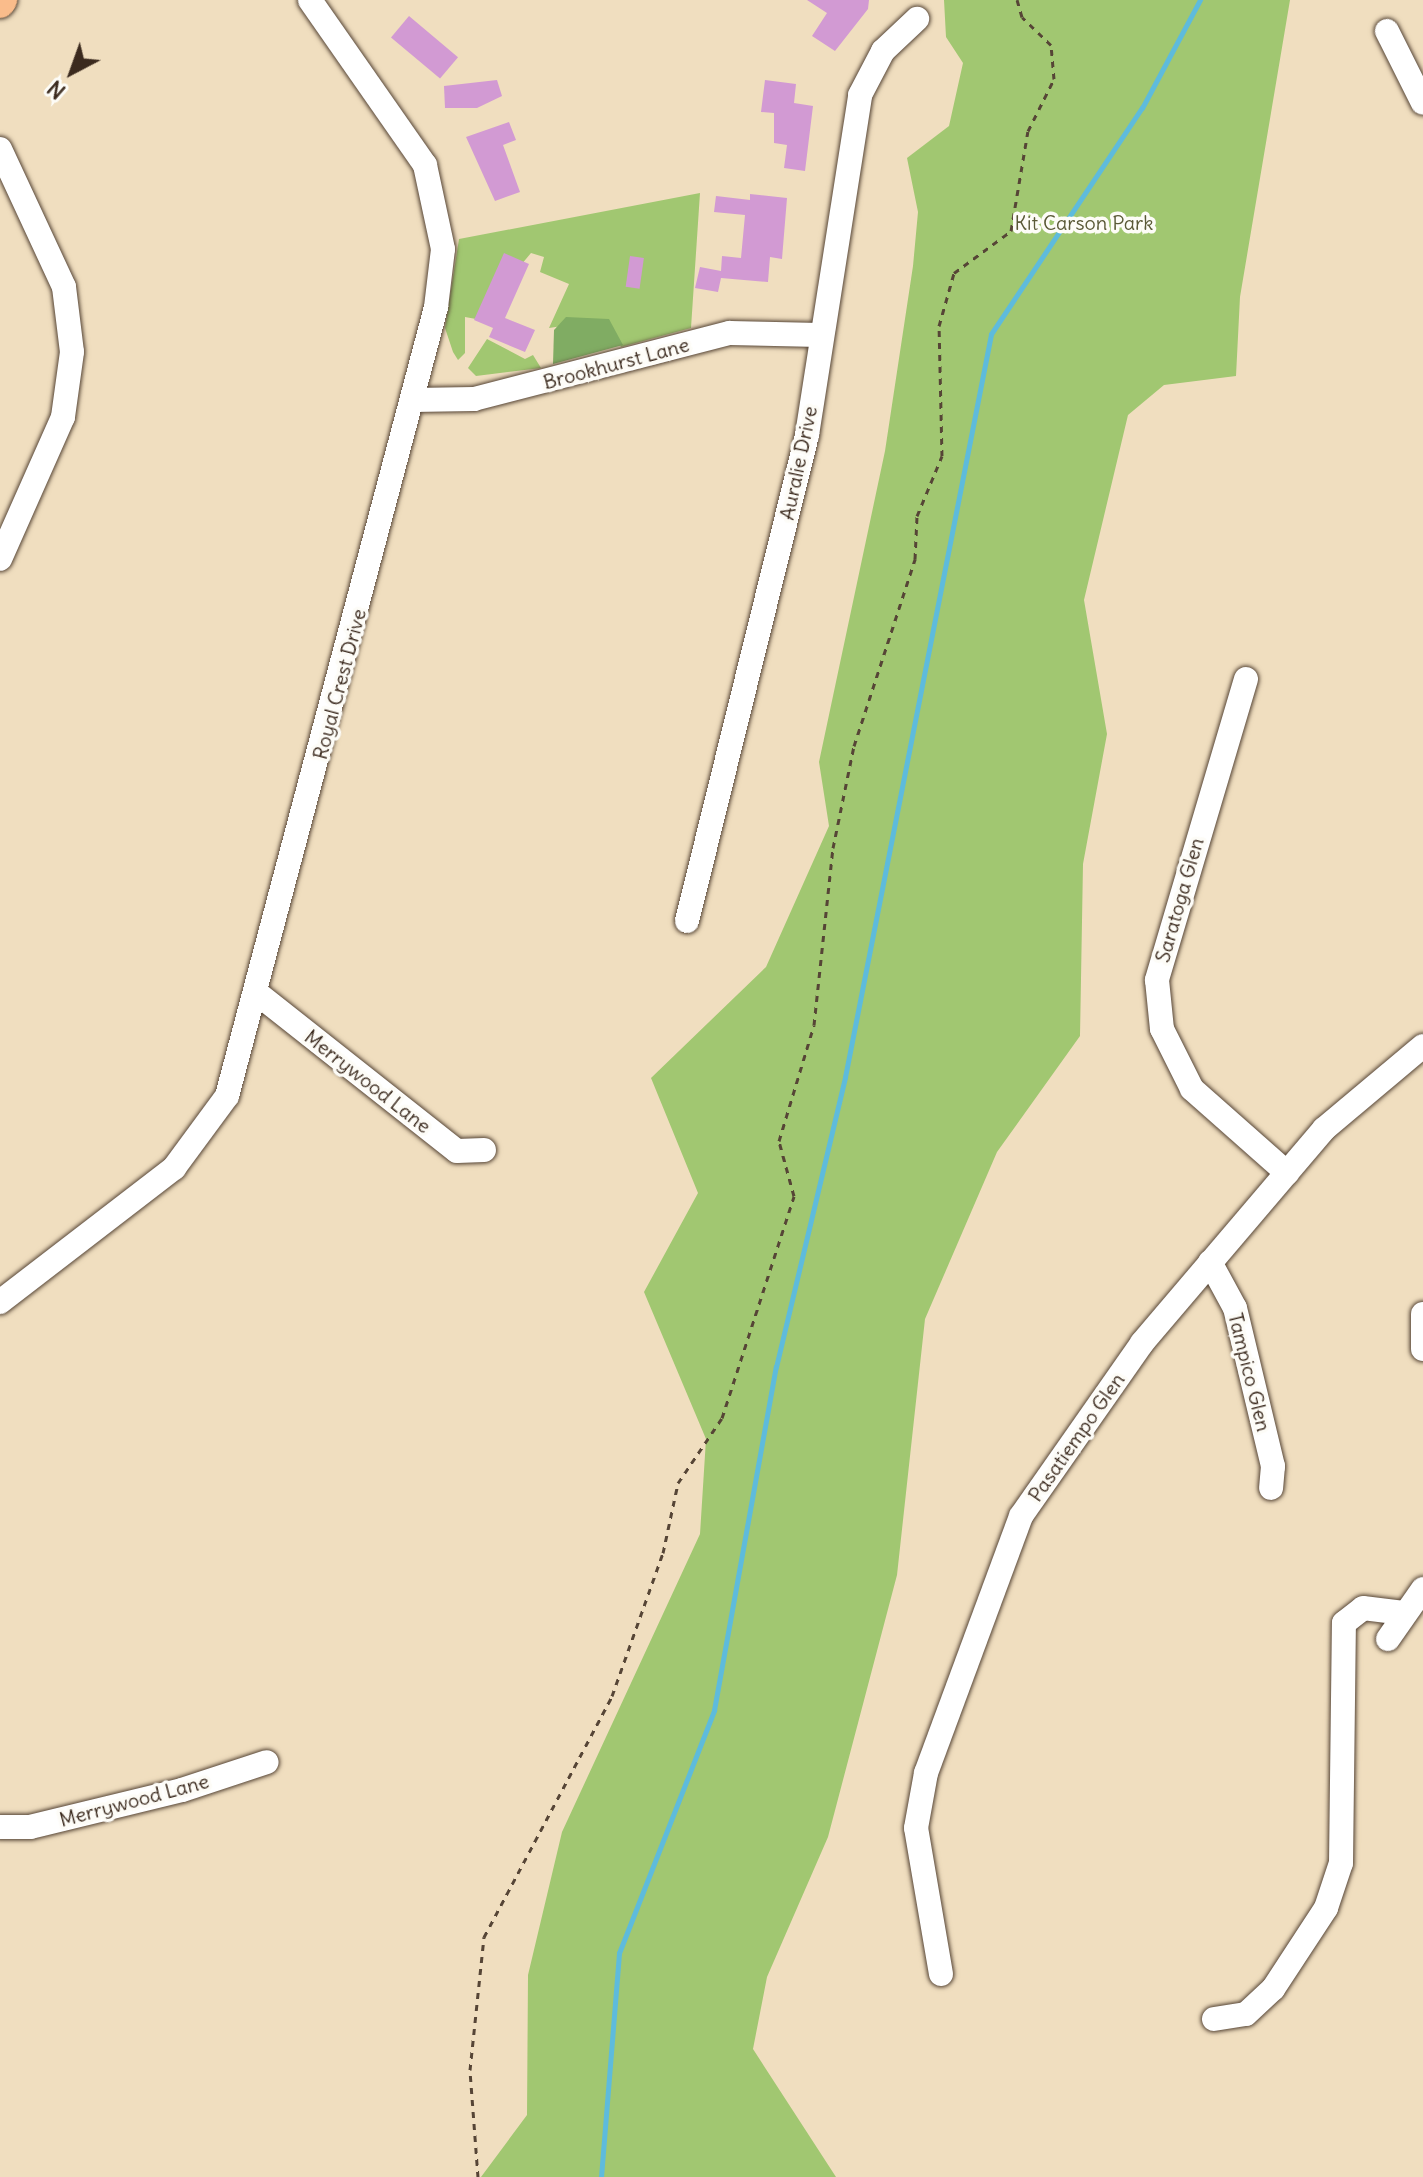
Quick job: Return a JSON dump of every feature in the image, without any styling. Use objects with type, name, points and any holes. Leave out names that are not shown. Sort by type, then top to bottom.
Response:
[{"type":"street","name":"Royal Crest Drive","points":[[0,1302],[184,1157],[227,1096],[258,994],[413,400],[442,271],[437,202],[408,135],[310,0]]},
{"type":"street","name":"Auralie Drive","points":[[687,921],[807,435],[820,335],[860,95],[883,51],[917,19]]},
{"type":"street","points":[[1387,31],[1423,103]]},
{"type":"street","points":[[0,149],[64,287],[72,352],[63,417],[0,559]]},
{"type":"street","name":"Brookhurst Lane","points":[[413,400],[474,399],[730,333],[820,335]]},
{"type":"street","name":"Saratoga Glen","points":[[1246,679],[1157,980],[1162,1029],[1192,1089],[1287,1173]]},
{"type":"street","name":"Merrywood Lane","points":[[258,994],[457,1151],[484,1150]]},
{"type":"street","name":"Pasatiempo Glen","points":[[941,1974],[916,1828],[926,1773],[1021,1516],[1133,1355],[1210,1262],[1332,1121],[1423,1046]]},
{"type":"street","name":"Tampico Glen","points":[[1210,1262],[1235,1308],[1273,1466],[1271,1488]]},
{"type":"street","points":[[1423,1314],[1423,1349]]},
{"type":"street","points":[[1388,1639],[1423,1589]]},
{"type":"street","points":[[1214,2019],[1246,2014],[1273,1989],[1326,1908],[1341,1863],[1344,1623],[1363,1608],[1404,1613]]},
{"type":"street","name":"Merrywood Lane","points":[[0,1827],[30,1827],[182,1790],[267,1762]]},
{"type":"path","points":[[478,2177],[470,2070],[484,1937],[612,1696],[663,1553],[678,1483],[722,1418],[794,1196],[779,1141],[814,1025],[833,848],[854,746],[915,559],[917,516],[942,456],[939,326],[954,273],[1011,231],[1028,131],[1054,79],[1051,45],[1022,17],[1017,0]]},
{"type":"green space","name":"Kit Carson Park","points":[[944,0],[1290,0],[1240,297],[1236,376],[1164,385],[1128,415],[1084,600],[1107,734],[1083,864],[1080,1036],[997,1152],[925,1319],[897,1575],[828,1837],[767,1977],[753,2049],[836,2177],[481,2177],[527,2115],[528,1975],[562,1832],[700,1534],[706,1439],[644,1292],[698,1193],[651,1078],[766,967],[829,826],[819,762],[885,451],[913,266],[918,212],[907,158],[949,126],[963,63],[946,37]]},
{"type":"green space","points":[[700,193],[691,328],[621,347],[608,319],[549,328],[569,284],[540,272],[544,257],[531,253],[476,319],[465,317],[465,353],[458,360],[445,328],[459,239]]},
{"type":"green space","points":[[566,317],[609,319],[623,345],[553,364],[554,330]]},
{"type":"green space","points":[[487,339],[525,359],[533,355],[541,368],[476,376],[468,368]]},
{"type":"building","points":[[807,0],[869,0],[868,9],[835,51],[812,36],[827,13]]},
{"type":"building","points":[[409,16],[458,57],[440,79],[391,37]]},
{"type":"building","points":[[497,80],[502,96],[477,108],[445,108],[444,86]]},
{"type":"building","points":[[765,80],[796,84],[794,103],[813,106],[805,171],[784,168],[787,145],[774,143],[774,113],[761,112]]},
{"type":"building","points":[[509,122],[516,140],[503,145],[520,192],[495,201],[466,137]]},
{"type":"building","points":[[750,194],[787,198],[782,259],[770,257],[768,282],[721,278],[718,292],[695,288],[700,267],[721,271],[722,256],[741,258],[745,215],[714,212],[716,196],[750,200]]},
{"type":"building","points":[[504,253],[529,264],[505,318],[535,330],[525,352],[489,337],[493,328],[474,320]]},
{"type":"building","points":[[630,256],[644,258],[640,289],[626,287]]},
{"type":"waterway","points":[[601,2177],[619,1953],[714,1710],[776,1367],[845,1077],[991,334],[1142,108],[1200,0]]}]
